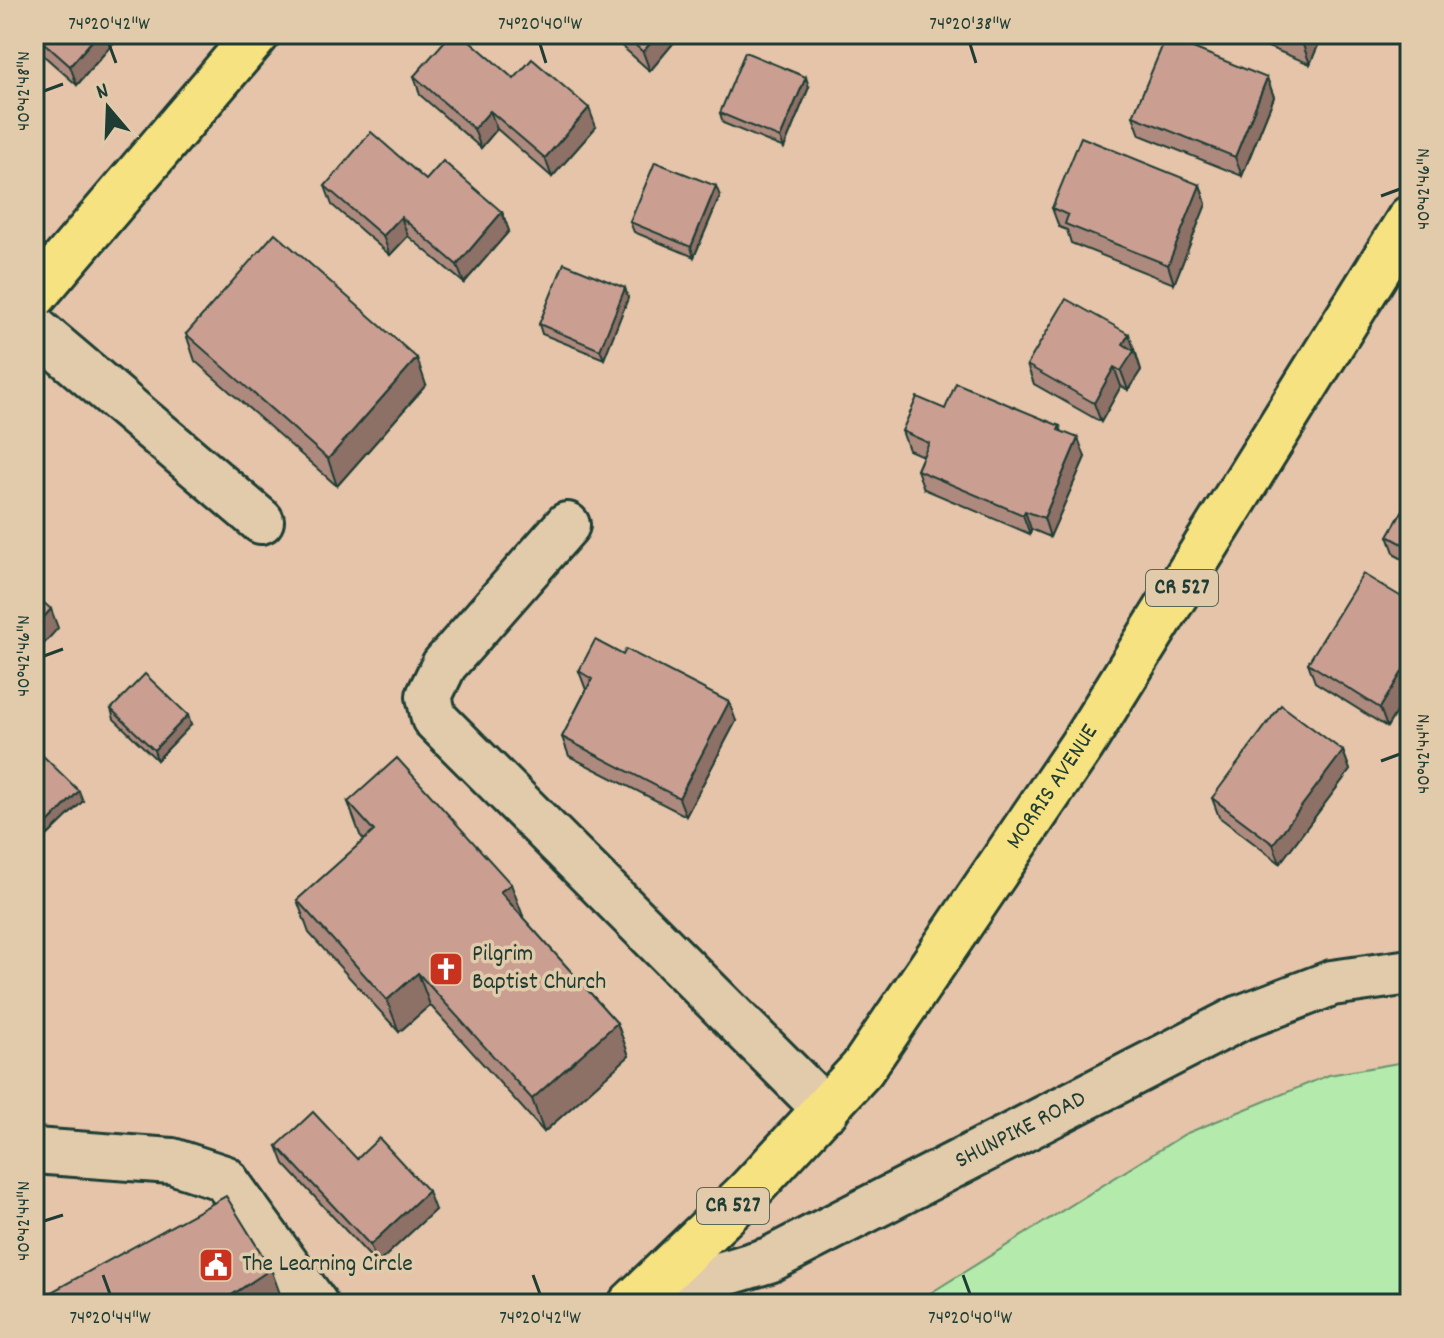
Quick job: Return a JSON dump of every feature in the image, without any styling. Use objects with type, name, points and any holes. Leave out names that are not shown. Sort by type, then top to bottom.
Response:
[{"type":"main road","points":[[34,296],[257,34]]},
{"type":"main road","name":"MORRIS AVENUE","points":[[634,1302],[826,1110],[862,1069],[1082,745],[1410,218]]},
{"type":"street","points":[[34,328],[261,521]]},
{"type":"street","points":[[567,525],[444,665],[429,696],[434,718],[826,1110]]},
{"type":"street","name":"SHUNPIKE ROAD","points":[[634,1302],[769,1260],[1240,1018],[1332,983],[1410,972]]},
{"type":"street","points":[[34,1151],[172,1161],[224,1178],[315,1304]]},
{"type":"green space","points":[[1410,1061],[1410,1304],[913,1304],[1185,1134],[1329,1075]]},
{"type":"building","points":[[34,34],[98,34],[70,66]]},
{"type":"building","points":[[451,34],[462,34],[514,79],[532,59],[589,108],[545,158],[490,111],[474,129],[414,76]]},
{"type":"building","points":[[623,34],[658,34],[643,52]]},
{"type":"building","points":[[1275,34],[1308,34],[1303,45]]},
{"type":"building","points":[[1166,37],[1267,78],[1235,157],[1133,116]]},
{"type":"building","points":[[745,52],[806,77],[780,138],[720,113]]},
{"type":"building","points":[[371,132],[426,180],[443,161],[502,212],[457,265],[401,217],[383,236],[325,186]]},
{"type":"building","points":[[1081,137],[1200,185],[1168,265],[1065,224],[1068,215],[1052,208]]},
{"type":"building","points":[[655,162],[716,186],[691,247],[630,222]]},
{"type":"building","points":[[275,233],[417,358],[328,459],[186,334]]},
{"type":"building","points":[[564,263],[625,288],[600,350],[539,324]]},
{"type":"building","points":[[1066,299],[1129,334],[1123,344],[1134,351],[1121,371],[1114,367],[1094,403],[1027,365]]},
{"type":"building","points":[[956,383],[1060,426],[1058,430],[1078,438],[1044,518],[1025,511],[1023,515],[917,470],[929,443],[902,431],[917,397],[945,409]]},
{"type":"building","points":[[1410,498],[1410,548],[1388,536]]},
{"type":"building","points":[[1363,574],[1410,602],[1410,659],[1380,708],[1308,663]]},
{"type":"building","points":[[34,594],[51,609],[34,628]]},
{"type":"building","points":[[595,640],[623,655],[626,649],[729,702],[679,798],[562,737],[592,679],[579,671]]},
{"type":"building","points":[[145,674],[188,715],[154,750],[111,709]]},
{"type":"building","points":[[1281,705],[1343,751],[1273,844],[1212,798]]},
{"type":"building","points":[[34,747],[79,791],[45,826],[34,815]]},
{"type":"building","name":"Pilgrim Baptist Church","points":[[397,758],[511,884],[500,892],[617,1023],[532,1099],[418,973],[387,1000],[297,900],[374,831],[348,802]]},
{"type":"building","points":[[313,1112],[357,1159],[379,1138],[428,1191],[370,1245],[277,1146]]},
{"type":"building","points":[[226,1196],[271,1269],[218,1304],[38,1304],[35,1301]]},
{"type":"place","name":"Pilgrim Baptist Church","points":[[446,969]]},
{"type":"place","name":"The Learning Circle","points":[[216,1265]]}]
